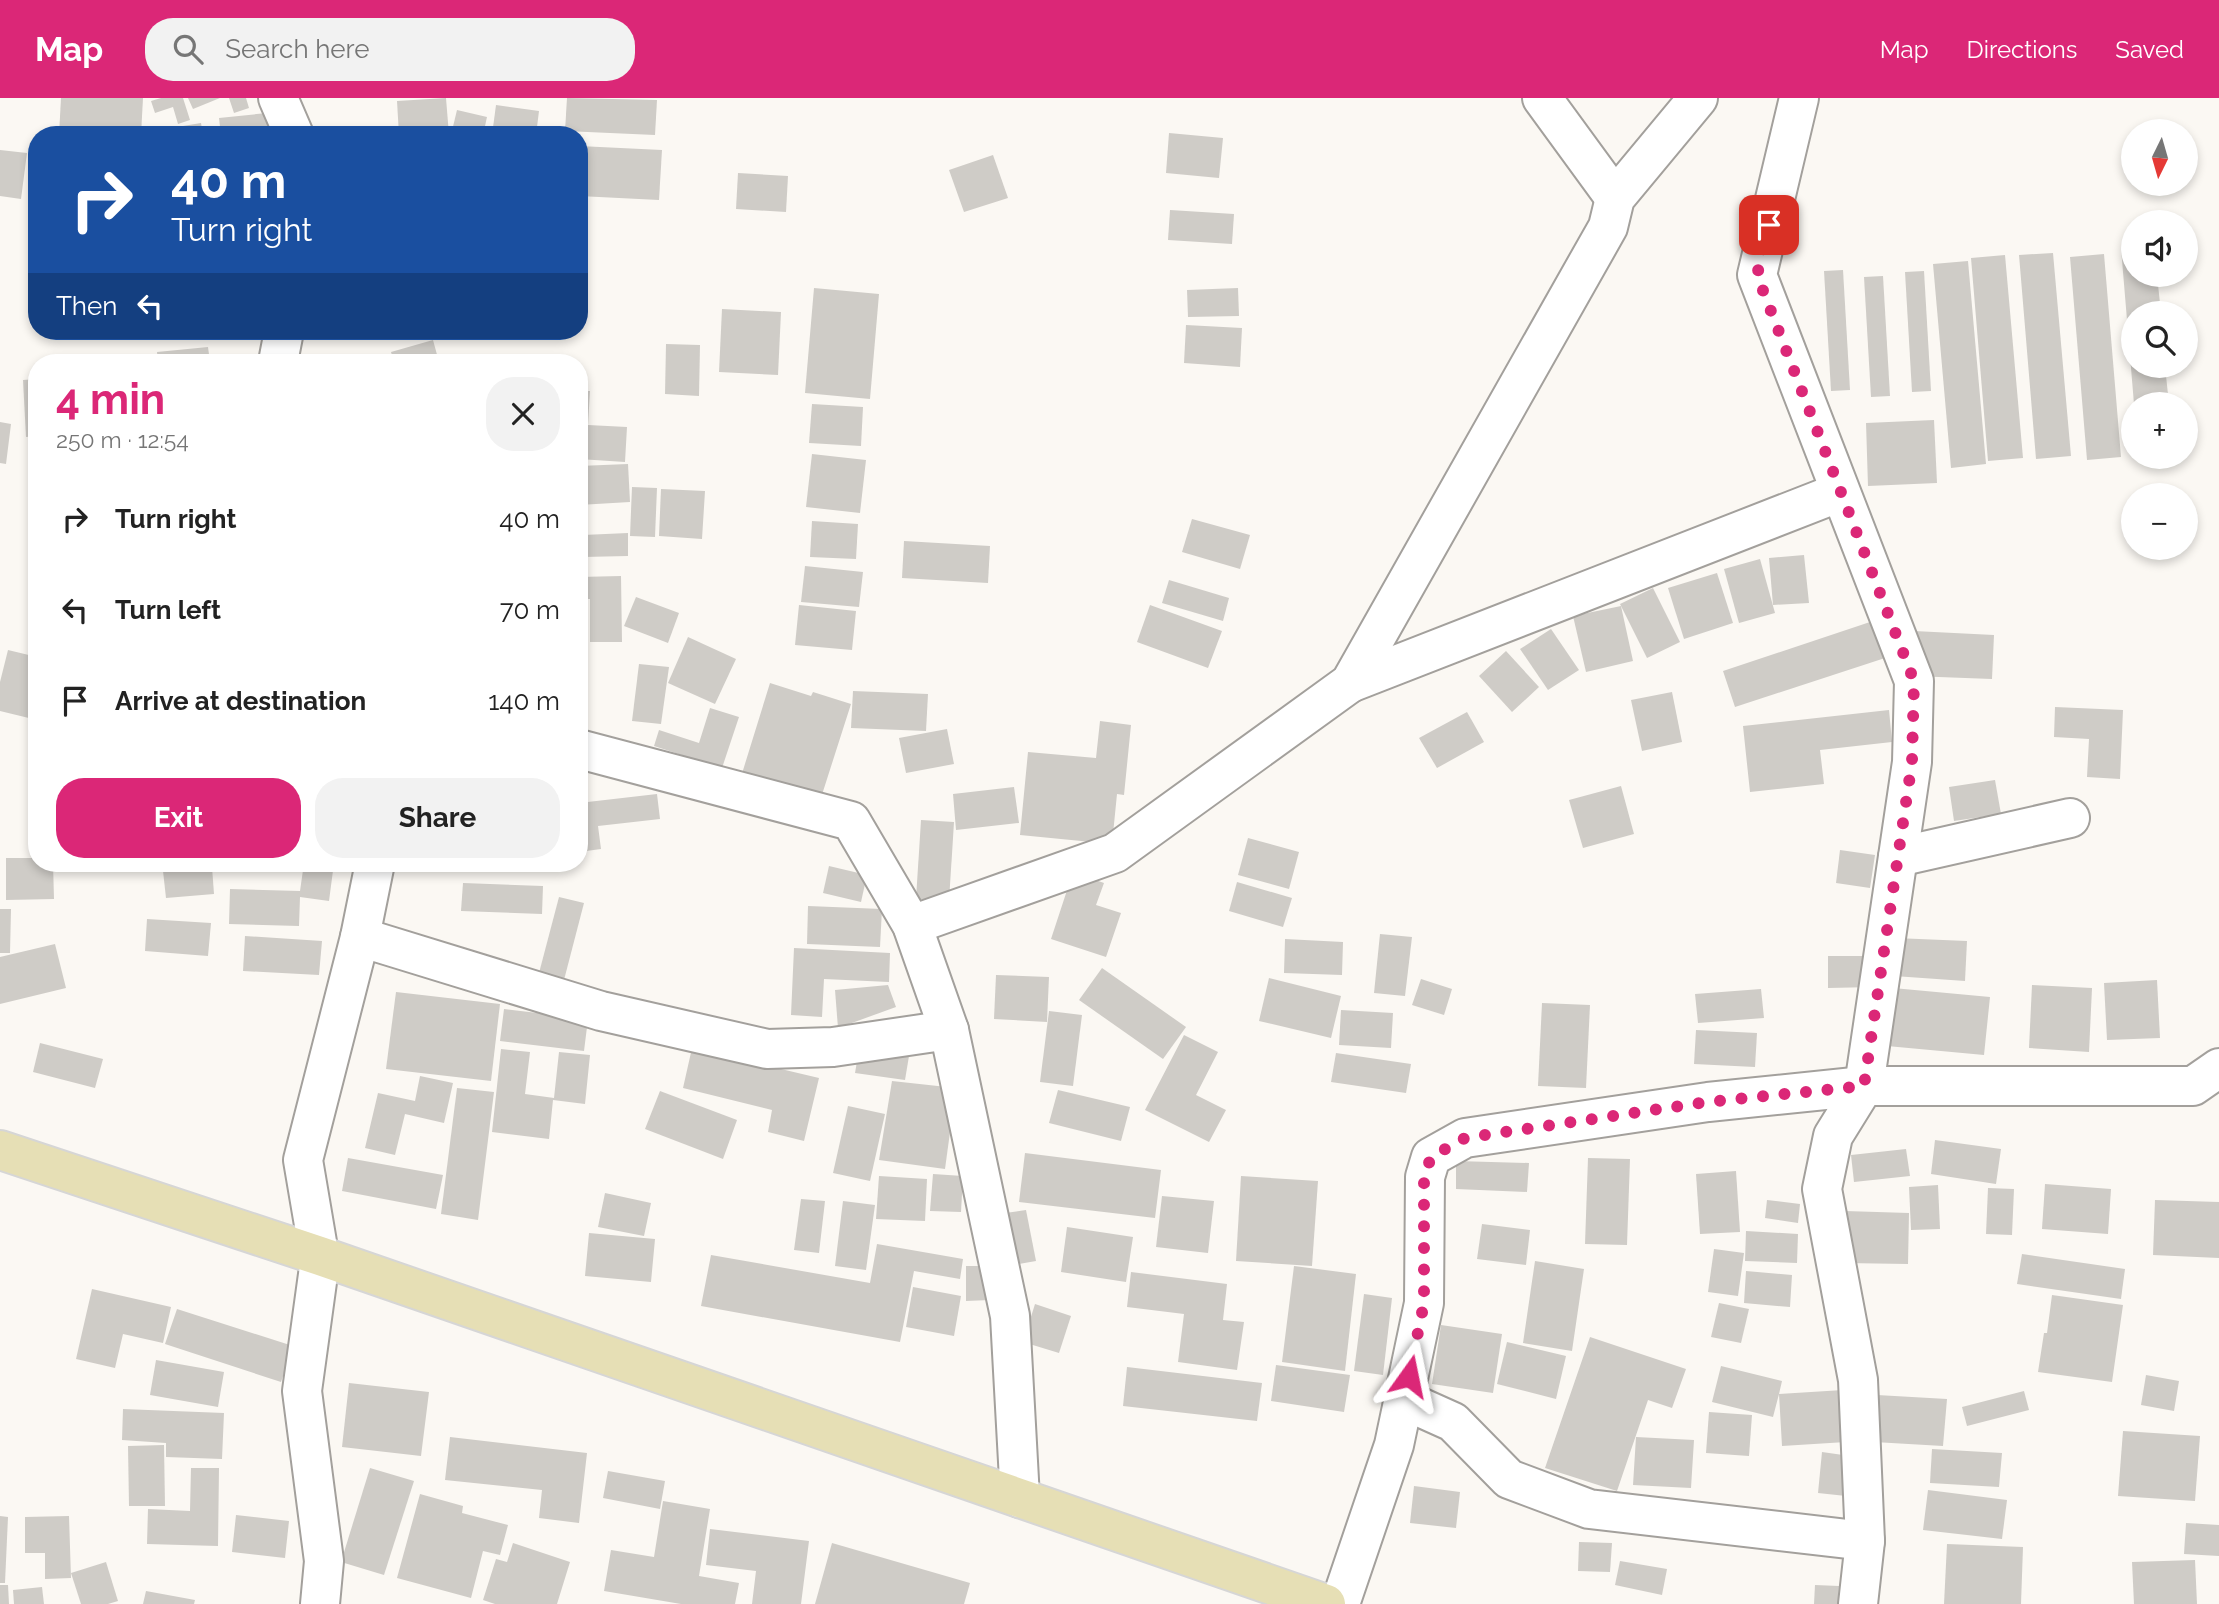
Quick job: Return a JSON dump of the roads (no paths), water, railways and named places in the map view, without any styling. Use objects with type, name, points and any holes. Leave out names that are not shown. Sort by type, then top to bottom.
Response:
[{"type":"main road","points":[[0,1150],[320,1256],[1323,1603]]},
{"type":"street","points":[[278,98],[290,126]]},
{"type":"street","points":[[1542,98],[1615,198]]},
{"type":"street","points":[[1350,683],[1608,227],[1615,198],[1698,98]]},
{"type":"street","points":[[1799,98],[1757,275],[1914,681],[1912,762],[1864,1086],[1833,1136],[1822,1189],[1858,1380],[1865,1541],[1858,1604]]},
{"type":"street","points":[[912,925],[1115,853],[1350,683],[1840,492]]},
{"type":"street","points":[[588,751],[851,821],[912,925],[949,1030],[1010,1316],[1020,1498]]},
{"type":"street","points":[[1898,857],[2070,818]]},
{"type":"street","points":[[320,1604],[324,1561],[302,1391],[320,1256],[303,1160],[360,937],[373,872]]},
{"type":"street","points":[[360,937],[601,1011],[767,1049],[833,1047],[949,1030]]},
{"type":"street","points":[[1323,1603],[1394,1445],[1424,1303],[1424,1177],[1431,1157],[1465,1138],[1707,1102],[1864,1086],[2193,1086],[2219,1068]]},
{"type":"street","points":[[1404,1400],[1453,1422],[1509,1479],[1589,1509],[1865,1541]]}]
